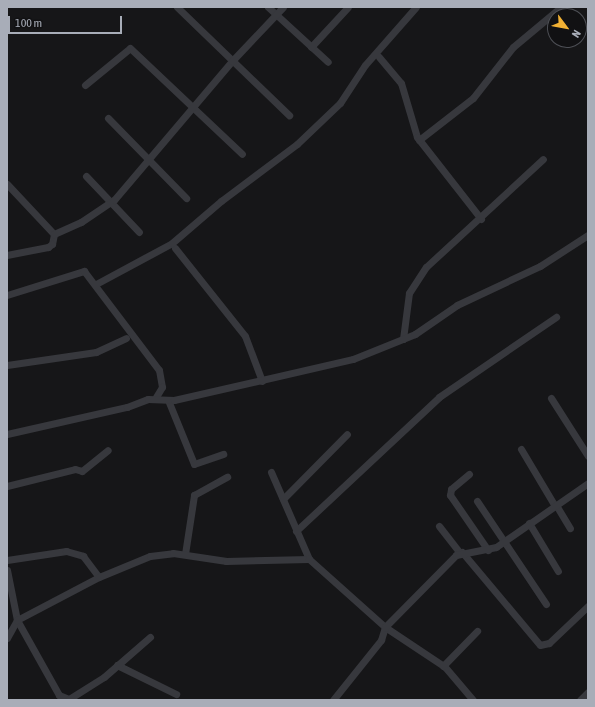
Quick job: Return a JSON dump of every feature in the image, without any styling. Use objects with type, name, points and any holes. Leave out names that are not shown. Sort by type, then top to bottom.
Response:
[{"type":"street","points":[[177,7],[289,114]]},
{"type":"street","points":[[268,7],[328,62]]},
{"type":"street","points":[[54,234],[81,222],[112,202],[232,61],[284,7]]},
{"type":"street","points":[[311,47],[348,7]]},
{"type":"street","points":[[96,284],[172,243],[221,201],[297,144],[340,103],[365,65],[416,7]]},
{"type":"street","points":[[419,140],[473,98],[513,47],[561,7]]},
{"type":"street","points":[[85,85],[130,48],[192,109],[242,154]]},
{"type":"street","points":[[380,57],[401,83],[419,140],[481,219]]},
{"type":"street","points":[[108,118],[186,198]]},
{"type":"street","points":[[403,339],[410,293],[420,274],[481,219],[543,159]]},
{"type":"street","points":[[86,176],[139,232]]},
{"type":"street","points":[[7,184],[54,234]]},
{"type":"street","points":[[7,255],[48,246],[52,244],[54,234]]},
{"type":"street","points":[[7,434],[156,397],[168,400],[262,381],[352,359],[403,339],[457,304],[540,266],[588,235]]},
{"type":"street","points":[[175,248],[244,336],[262,381]]},
{"type":"street","points":[[7,295],[82,271],[96,284],[158,370],[162,387],[156,397]]},
{"type":"street","points":[[296,531],[439,397],[556,317]]},
{"type":"street","points":[[7,365],[96,352],[126,338]]},
{"type":"street","points":[[551,398],[588,456]]},
{"type":"street","points":[[168,400],[194,464],[223,454]]},
{"type":"street","points":[[283,499],[347,434]]},
{"type":"street","points":[[521,449],[570,528]]},
{"type":"street","points":[[7,486],[74,469],[82,470],[108,450]]},
{"type":"street","points":[[271,472],[309,559],[385,627],[443,666],[473,700]]},
{"type":"street","points":[[469,474],[451,489],[450,495],[488,550]]},
{"type":"street","points":[[185,554],[194,494],[227,477]]},
{"type":"street","points":[[333,700],[381,640],[385,627],[461,553],[488,550],[505,541],[555,505],[587,485]]},
{"type":"street","points":[[477,501],[546,604]]},
{"type":"street","points":[[529,523],[558,571]]},
{"type":"street","points":[[439,526],[540,645],[549,643],[588,606]]},
{"type":"street","points":[[7,560],[66,551],[83,556],[99,577]]},
{"type":"street","points":[[7,638],[17,620],[99,577],[150,556],[185,554],[226,561],[309,559]]},
{"type":"street","points":[[7,570],[11,607],[60,697],[70,700],[117,665],[150,637]]},
{"type":"street","points":[[443,666],[477,632]]},
{"type":"street","points":[[117,665],[176,694]]},
{"type":"street","points":[[580,700],[588,692]]}]
